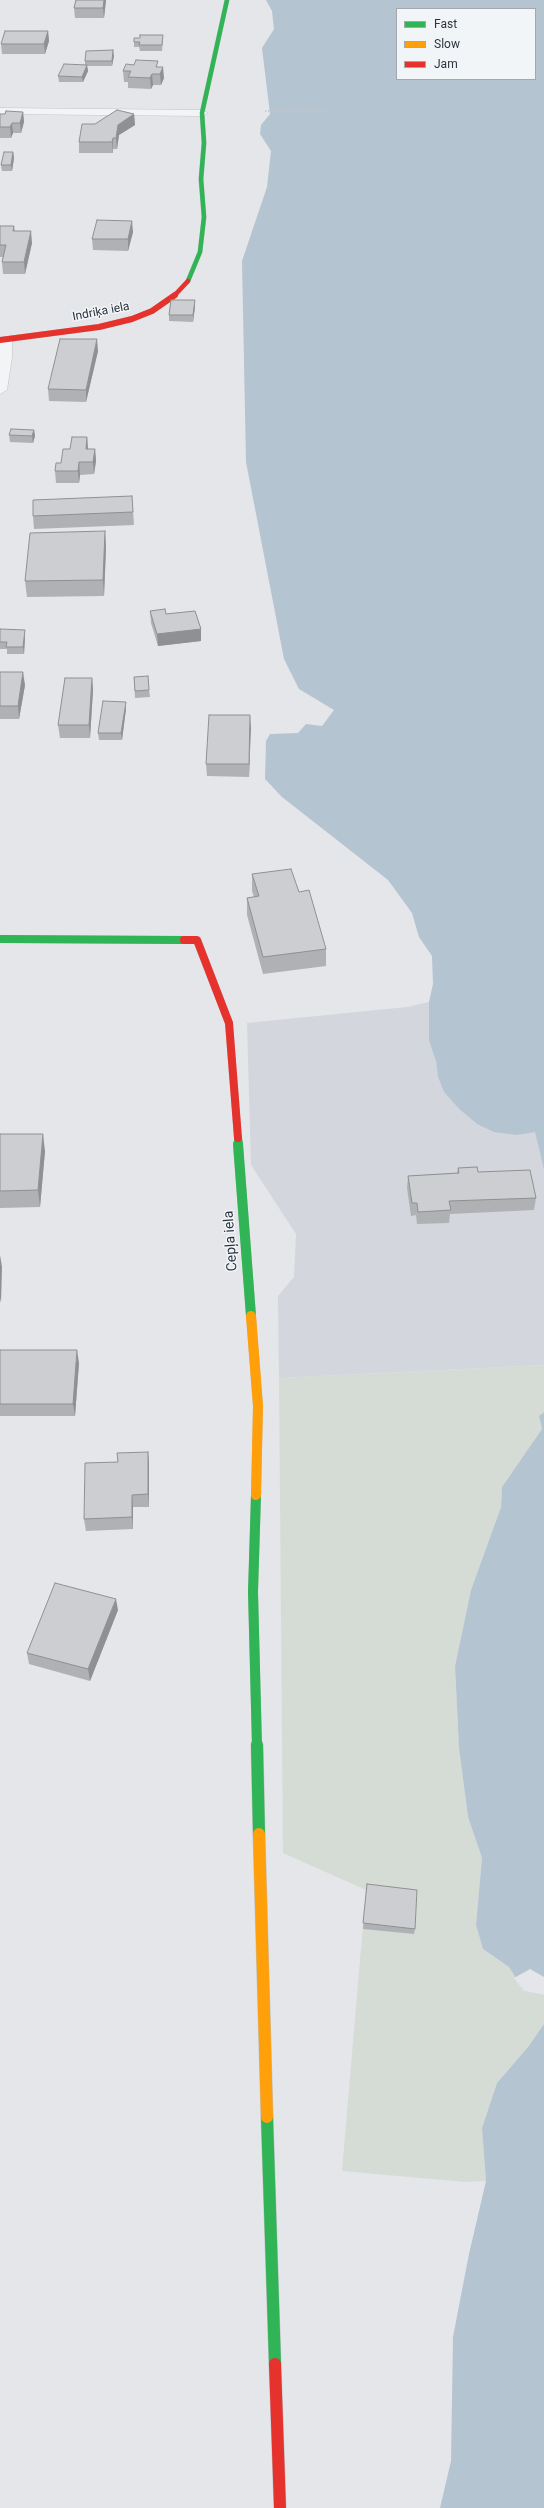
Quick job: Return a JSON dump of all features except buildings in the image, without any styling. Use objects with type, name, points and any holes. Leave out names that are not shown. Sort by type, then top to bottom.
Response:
[{"type":"street","name":"Indriķa iela","points":[[2,341],[132,319],[152,311],[167,301],[179,292],[192,275],[200,252],[204,217],[201,179],[204,144],[202,113],[227,0]]},
{"type":"street","points":[[0,111],[202,113]]},
{"type":"street","points":[[0,390],[5,357],[2,341]]},
{"type":"street","name":"Cepļa iela","points":[[0,939],[197,940],[229,1023],[258,1406],[253,1592],[261,1946],[280,2508]]},
{"type":"path","points":[[265,111],[329,110]]},
{"type":"shaded area","points":[[429,1002],[429,1041],[436,1061],[438,1077],[444,1092],[459,1109],[477,1124],[517,1135],[535,1131],[544,1170],[544,1365],[279,1378],[278,1296],[294,1277],[296,1234],[251,1165],[247,1023],[407,1007]]},
{"type":"shaded area","points":[[544,1365],[544,1412],[539,1416],[542,1429],[502,1487],[501,1507],[471,1590],[455,1666],[459,1748],[468,1817],[482,1858],[476,1925],[483,1949],[509,1967],[524,1991],[544,1995],[544,2024],[528,2047],[497,2083],[482,2128],[486,2181],[465,2182],[342,2171],[366,1890],[283,1853],[279,1378]]},
{"type":"water","points":[[266,0],[544,0],[544,1170],[535,1132],[517,1135],[494,1132],[477,1124],[459,1109],[444,1092],[438,1077],[436,1061],[429,1041],[429,1002],[433,984],[432,956],[419,937],[412,913],[388,880],[282,797],[265,779],[266,741],[270,734],[298,733],[306,724],[322,726],[334,710],[299,689],[284,659],[246,462],[242,261],[267,187],[271,151],[260,134],[261,125],[270,114],[262,48],[274,29],[272,11]]},
{"type":"water","points":[[544,1412],[544,1995],[524,1991],[509,1967],[483,1949],[476,1925],[482,1858],[468,1817],[459,1748],[455,1666],[471,1590],[501,1507],[502,1487],[542,1429],[539,1416]]},
{"type":"water","points":[[544,2024],[544,2508],[440,2508],[451,2461],[453,2337],[469,2254],[486,2181],[482,2128],[497,2083],[528,2047]]},
{"type":"pier","points":[[530,1969],[544,1977],[544,1995],[524,1991],[514,1978]]},
{"type":"traffic: fast","points":[[188,281],[200,252],[204,217],[201,179],[204,143],[202,113],[227,0]]},
{"type":"traffic: fast","points":[[0,939],[184,940]]},
{"type":"traffic: fast","points":[[238,1138],[251,1316]]},
{"type":"traffic: fast","points":[[256,1495],[253,1592],[259,1834]]},
{"type":"traffic: fast","points":[[267,2117],[275,2364]]},
{"type":"traffic: slow","points":[[251,1316],[258,1406],[256,1495]]},
{"type":"traffic: slow","points":[[259,1834],[267,2117]]},
{"type":"traffic: jam","points":[[0,340],[99,327],[132,319],[152,311],[167,301],[179,292],[188,281]]},
{"type":"traffic: jam","points":[[184,940],[197,940],[229,1023],[238,1138]]},
{"type":"traffic: jam","points":[[275,2364],[280,2508]]}]
